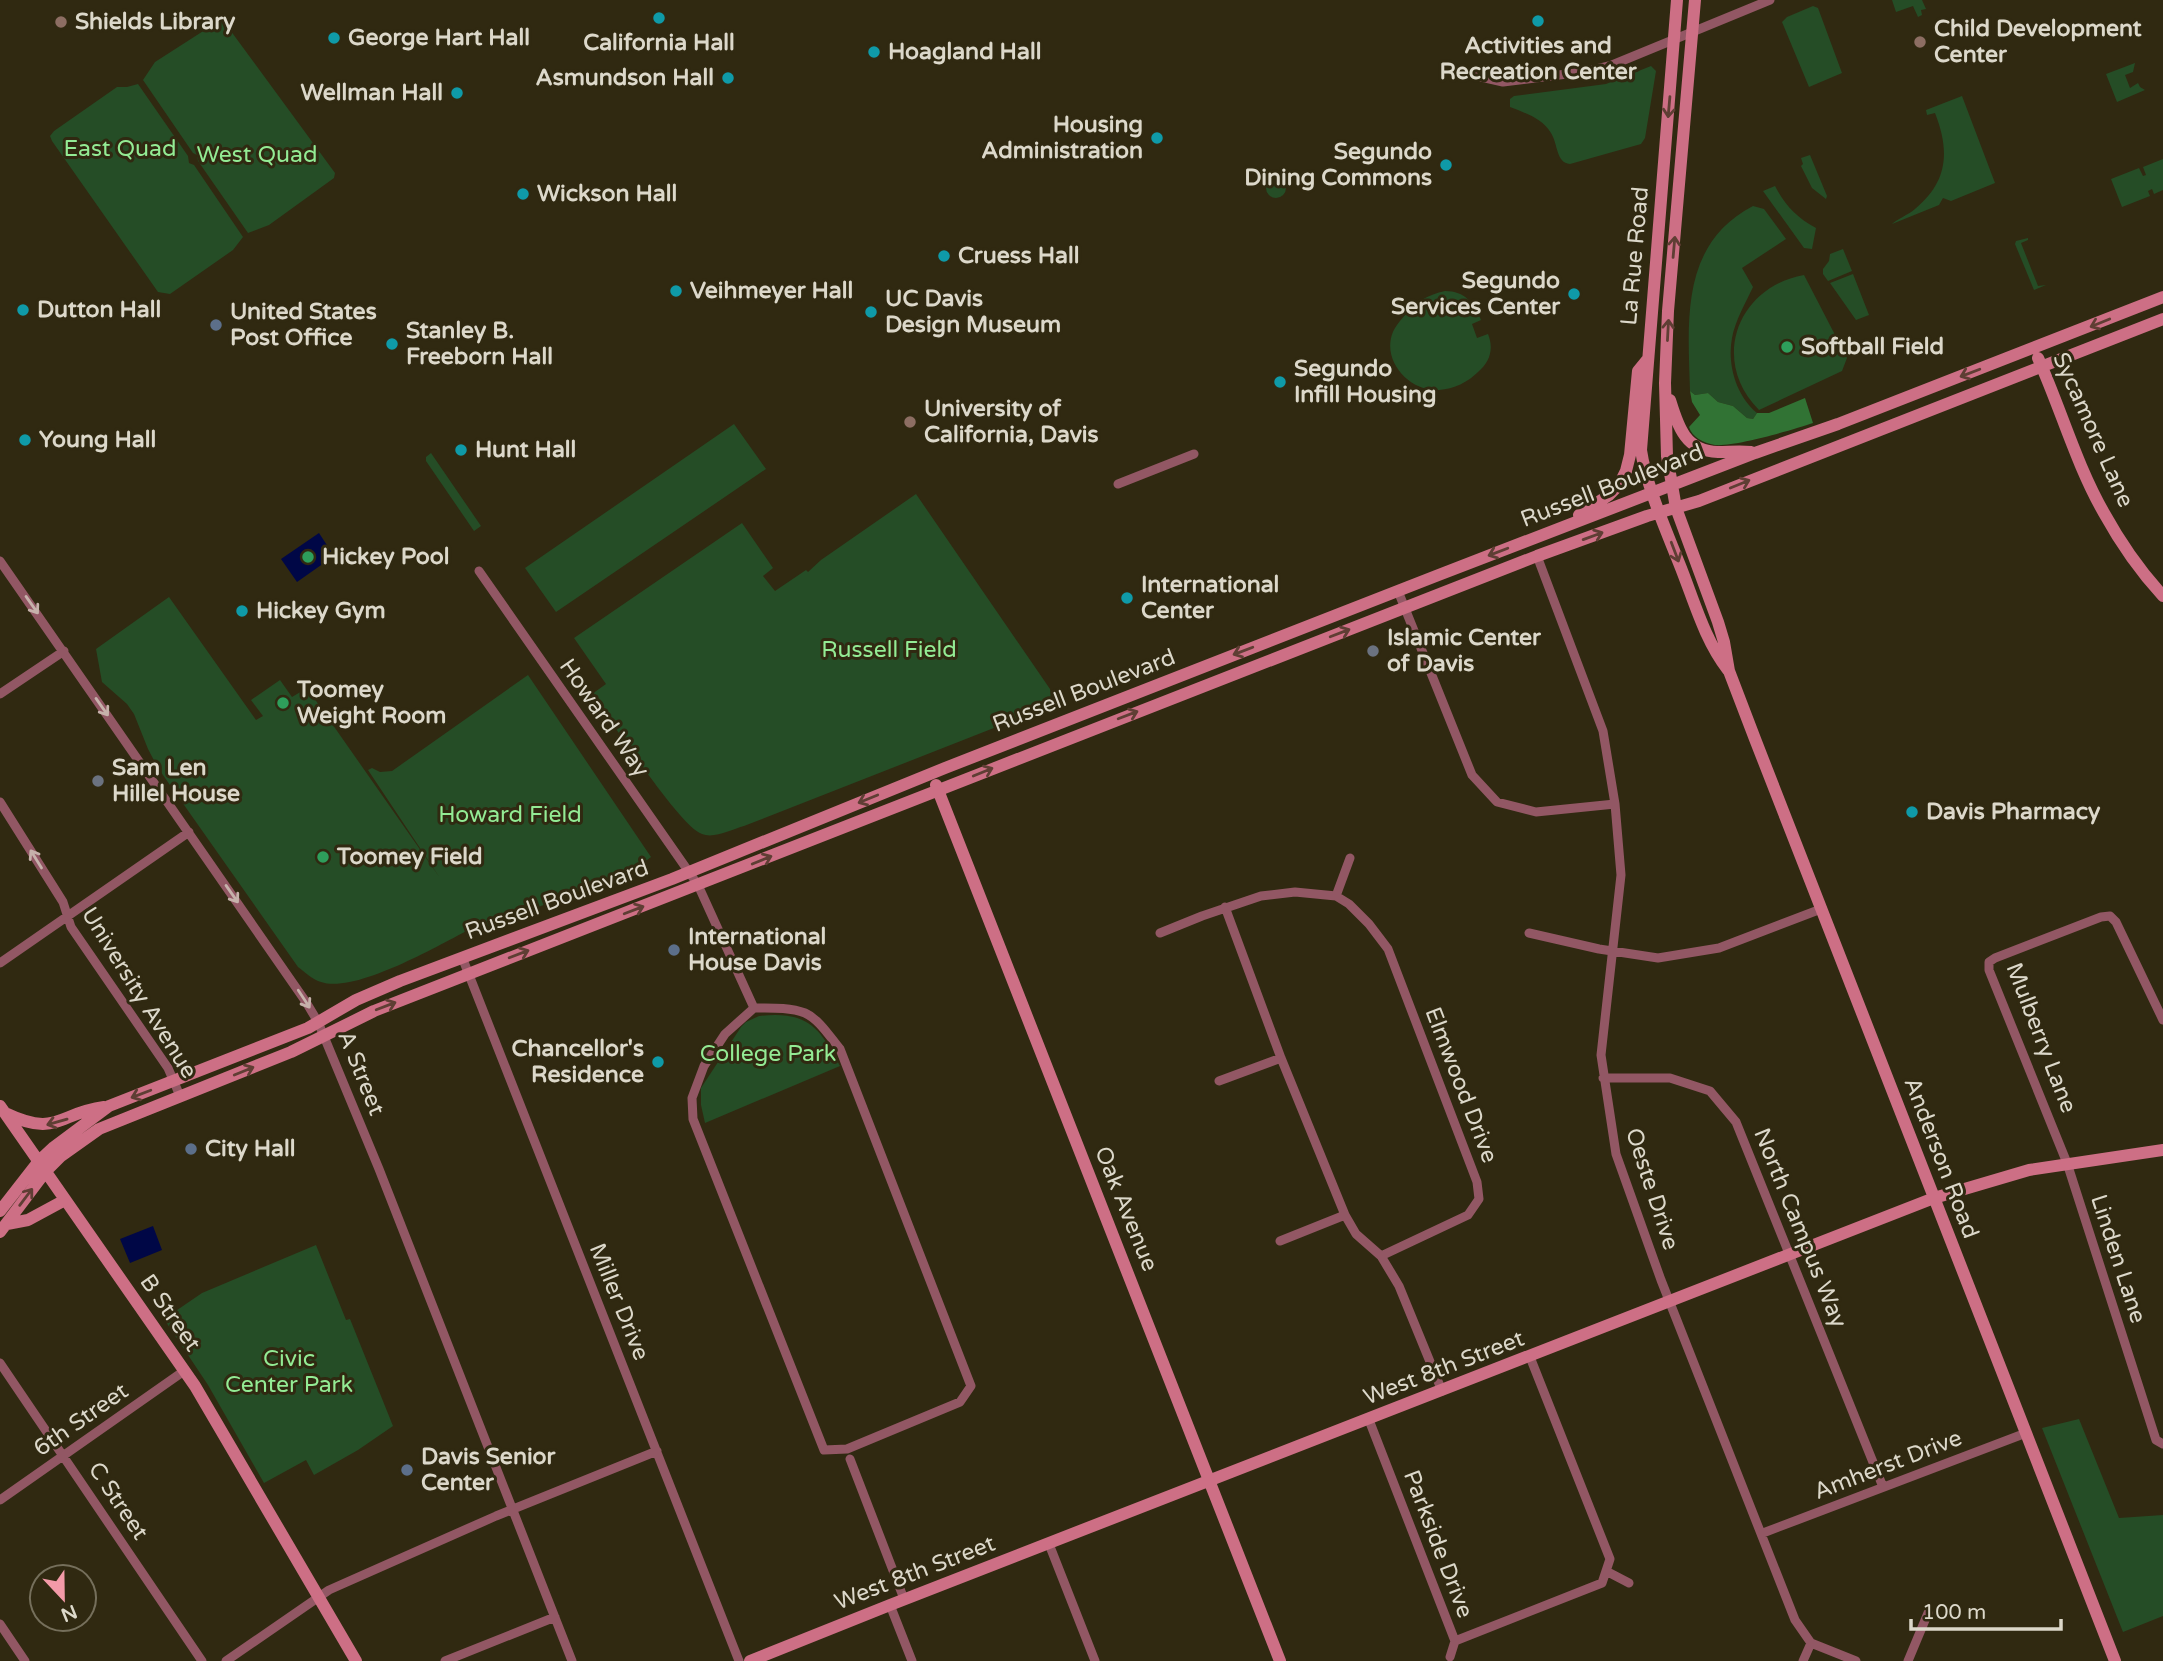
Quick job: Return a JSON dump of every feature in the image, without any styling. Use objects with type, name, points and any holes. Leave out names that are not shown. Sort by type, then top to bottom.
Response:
[{"type":"main road","name":"La Rue Road","points":[[1660,513],[1641,450],[1677,0]]},
{"type":"main road","name":"La Rue Road","points":[[1676,508],[1667,456],[1665,383],[1668,311],[1695,0]]},
{"type":"main road","name":"Russell Boulevard","points":[[42,1166],[58,1144],[109,1107],[308,1028],[363,997],[462,957],[689,873],[1075,717],[1560,528],[2163,298]]},
{"type":"main road","name":"Russell Boulevard","points":[[42,1166],[99,1129],[291,1052],[374,1011],[1537,556],[1699,501],[2163,319]]},
{"type":"main road","name":"Sycamore Lane","points":[[2034,349],[2103,512],[2131,556],[2163,596]]},
{"type":"main road","points":[[1560,528],[1609,495],[1619,485],[1630,455],[1638,372],[1647,359]]},
{"type":"main road","points":[[1665,383],[1679,429],[1686,439],[1700,448],[1715,452],[1755,453]]},
{"type":"main road","name":"Anderson Road","points":[[1676,508],[1717,622],[1729,671],[2115,1661]]},
{"type":"main road","name":"Anderson Road","points":[[1660,513],[1714,651],[1729,671]]},
{"type":"main road","points":[[1699,615],[1706,614],[1710,618],[1727,657]]},
{"type":"main road","points":[[1046,747],[1048,738],[1071,727],[1075,717]]},
{"type":"main road","name":"Oak Avenue","points":[[932,774],[1280,1661]]},
{"type":"main road","points":[[2,1109],[30,1123],[45,1125],[96,1108],[109,1107]]},
{"type":"main road","name":"B Street","points":[[2,1109],[184,1371],[356,1661]]},
{"type":"main road","name":"West 8th Street","points":[[750,1661],[1934,1198],[2029,1170],[2163,1150]]},
{"type":"main road","points":[[0,1211],[42,1166]]},
{"type":"main road","points":[[4,1228],[42,1166]]},
{"type":"main road","points":[[4,1228],[38,1216],[65,1200]]},
{"type":"street","points":[[1472,75],[1503,82],[1595,70],[1770,0]]},
{"type":"street","points":[[1118,484],[1194,454]]},
{"type":"street","name":"Oeste Drive","points":[[1537,556],[1603,731],[1615,804],[1621,875],[1601,1055],[1616,1154],[1796,1620],[1811,1643]]},
{"type":"street","name":"A Street","points":[[0,561],[318,1022],[572,1661]]},
{"type":"street","name":"Howard Way","points":[[479,572],[698,885]]},
{"type":"street","points":[[1398,591],[1472,775],[1497,802],[1536,812],[1615,804]]},
{"type":"street","points":[[0,694],[64,651]]},
{"type":"street","name":"University Avenue","points":[[0,802],[63,902],[71,927],[148,1037],[180,1096]]},
{"type":"street","points":[[0,963],[189,832]]},
{"type":"street","points":[[1160,933],[1261,896],[1295,891],[1336,896],[1350,858]]},
{"type":"street","points":[[698,885],[754,1008]]},
{"type":"street","name":"Elmwood Drive","points":[[1336,896],[1349,904],[1369,924],[1388,949],[1478,1182],[1479,1199],[1468,1215],[1381,1256]]},
{"type":"street","points":[[1225,907],[1281,1058],[1345,1215],[1356,1234],[1381,1256],[1399,1286],[1442,1391]]},
{"type":"street","points":[[1529,933],[1658,958],[1719,948],[1821,909]]},
{"type":"street","name":"Mulberry Lane","points":[[2067,1163],[1989,970],[1989,962],[2101,917],[2110,916],[2116,922],[2163,1020]]},
{"type":"street","name":"Miller Drive","points":[[462,957],[739,1661]]},
{"type":"street","points":[[754,1008],[777,1008],[805,1013],[817,1022],[840,1049],[971,1386],[960,1402],[847,1449],[824,1450],[693,1118],[692,1098],[704,1066],[725,1034],[754,1008]]},
{"type":"street","points":[[1219,1081],[1281,1058]]},
{"type":"street","name":"North Campus Way","points":[[1603,1078],[1670,1078],[1710,1091],[1736,1122],[1883,1487]]},
{"type":"street","name":"Linden Lane","points":[[2067,1163],[2156,1440],[2163,1444]]},
{"type":"street","points":[[1280,1241],[1345,1215]]},
{"type":"street","points":[[1530,1357],[1611,1559],[1606,1571],[1629,1583]]},
{"type":"street","name":"C Street","points":[[0,1363],[202,1661]]},
{"type":"street","name":"6th Street","points":[[0,1500],[184,1371]]},
{"type":"street","name":"Parkside Drive","points":[[1369,1419],[1455,1641],[1602,1583],[1606,1571]]},
{"type":"street","name":"Amherst Drive","points":[[1763,1533],[2026,1433]]},
{"type":"street","points":[[226,1661],[339,1585],[513,1509],[657,1451]]},
{"type":"street","points":[[850,1459],[904,1599]]},
{"type":"street","points":[[1049,1544],[1095,1661]]},
{"type":"street","points":[[890,1605],[912,1661]]},
{"type":"street","points":[[1908,1661],[1928,1613]]},
{"type":"street","points":[[445,1661],[555,1618]]},
{"type":"street","points":[[0,1624],[26,1661]]},
{"type":"street","points":[[1450,1657],[1455,1641]]},
{"type":"street","points":[[1803,1661],[1811,1643],[1856,1661]]},
{"type":"green space","points":[[1892,0],[1922,0],[1926,9],[1921,10],[1922,15],[1918,17],[1913,6],[1896,12]]},
{"type":"green space","points":[[1813,6],[1818,8],[1842,73],[1809,87],[1782,22],[1787,17]]},
{"type":"green space","name":"West Quad","points":[[222,19],[335,173],[334,178],[269,225],[248,233],[143,80],[155,62]]},
{"type":"green space","points":[[2135,63],[2133,72],[2125,75],[2130,88],[2138,83],[2145,90],[2117,102],[2106,74]]},
{"type":"green space","points":[[1651,66],[1656,71],[1645,138],[1641,144],[1570,164],[1565,163],[1543,123],[1510,107],[1510,99],[1514,96],[1606,84]]},
{"type":"green space","name":"East Quad","points":[[138,84],[188,156],[189,163],[194,165],[243,237],[233,250],[170,294],[158,292],[50,136],[117,87]]},
{"type":"green space","points":[[1962,96],[1995,183],[1951,201],[1943,198],[1939,205],[1892,224],[1926,199],[1940,177],[1943,140],[1935,113],[1927,115],[1926,110]]},
{"type":"green space","points":[[1810,155],[1826,199],[1812,188],[1801,166],[1801,158]]},
{"type":"green space","points":[[2163,159],[2163,190],[2154,194],[2152,189],[2148,191],[2150,196],[2122,207],[2111,179],[2139,168],[2143,176],[2146,175],[2143,167]]},
{"type":"green space","points":[[1276,178],[1283,181],[1286,188],[1283,195],[1276,198],[1269,195],[1266,188],[1269,181]]},
{"type":"green space","points":[[1775,186],[1792,210],[1816,228],[1812,249],[1804,248],[1763,191]]},
{"type":"green space","points":[[1753,206],[1764,209],[1786,239],[1742,268],[1753,287],[1733,332],[1731,358],[1739,389],[1757,413],[1753,419],[1747,418],[1733,406],[1718,402],[1708,393],[1695,395],[1690,391],[1689,338],[1693,286],[1700,263],[1712,241],[1729,222]]},
{"type":"green space","points":[[2028,238],[2021,243],[2038,286],[2046,285],[2034,290],[2015,244],[2016,241]]},
{"type":"green space","points":[[1843,249],[1852,271],[1828,281],[1823,269],[1830,254]]},
{"type":"green space","points":[[1853,274],[1869,315],[1856,320],[1830,283]]},
{"type":"green space","name":"Softball Field","points":[[1804,275],[1847,358],[1842,371],[1759,410],[1744,391],[1736,370],[1734,349],[1738,329],[1747,310],[1762,294],[1781,282]]},
{"type":"green space","points":[[1445,291],[1458,293],[1472,303],[1481,320],[1472,324],[1477,338],[1488,334],[1491,350],[1485,364],[1470,379],[1450,388],[1429,389],[1411,382],[1397,367],[1392,358],[1391,338],[1396,326],[1418,302]]},
{"type":"green space","points":[[1690,391],[1695,395],[1708,393],[1718,402],[1733,406],[1747,418],[1753,419],[1757,413],[1769,413],[1805,398],[1813,423],[1749,441],[1711,444],[1695,437],[1690,431],[1689,427],[1700,415],[1692,402]]},
{"type":"green space","points":[[734,424],[766,469],[556,612],[525,568]]},
{"type":"green space","points":[[431,453],[481,526],[474,531],[426,461],[426,457]]},
{"type":"green space","name":"Russell Field","points":[[916,494],[1050,689],[1048,704],[1040,710],[744,826],[707,835],[691,827],[662,793],[592,694],[606,684],[574,638],[742,523],[773,568],[763,576],[775,591],[806,570],[808,572],[821,560]]},
{"type":"green space","name":"Howard Field","points":[[169,597],[256,720],[263,716],[251,700],[280,680],[292,697],[307,688],[440,878],[368,770],[372,768],[380,772],[392,771],[528,675],[651,857],[634,870],[479,930],[474,927],[376,974],[336,984],[315,980],[298,967],[158,768],[127,704],[102,682],[96,649]]},
{"type":"green space","name":"College Park","points":[[759,1016],[789,1016],[810,1024],[818,1031],[840,1066],[705,1123],[701,1088],[741,1027]]},
{"type":"green space","name":"Civic Center Park","points":[[316,1245],[346,1320],[350,1319],[393,1426],[314,1475],[306,1460],[264,1483],[208,1385],[164,1319],[202,1293]]},
{"type":"green space","points":[[2079,1419],[2119,1518],[2163,1515],[2163,1616],[2123,1632],[2042,1428]]},
{"type":"shaded area","name":"Hickey Pool","points":[[319,533],[334,556],[297,582],[281,559]]},
{"type":"shaded area","points":[[153,1226],[162,1250],[130,1263],[120,1239]]},
{"type":"place","name":"California Hall","points":[[659,18]]},
{"type":"place","name":"Activities and Recreation Center","points":[[1538,21]]},
{"type":"place","name":"Shields Library","points":[[61,22]]},
{"type":"place","name":"George Hart Hall","points":[[334,38]]},
{"type":"place","name":"Child Development Center","points":[[1920,42]]},
{"type":"place","name":"Hoagland Hall","points":[[874,52]]},
{"type":"place","name":"Asmundson Hall","points":[[728,78]]},
{"type":"place","name":"Wellman Hall","points":[[457,93]]},
{"type":"place","name":"Housing Administration","points":[[1157,138]]},
{"type":"place","name":"Segundo Dining Commons","points":[[1446,165]]},
{"type":"place","name":"Wickson Hall","points":[[523,194]]},
{"type":"place","name":"Cruess Hall","points":[[944,256]]},
{"type":"place","name":"Veihmeyer Hall","points":[[676,291]]},
{"type":"place","name":"Segundo Services Center","points":[[1574,294]]},
{"type":"place","name":"Dutton Hall","points":[[23,310]]},
{"type":"place","name":"UC Davis Design Museum","points":[[871,312]]},
{"type":"place","name":"United States Post Office","points":[[216,325]]},
{"type":"place","name":"Stanley B. Freeborn Hall","points":[[392,344]]},
{"type":"place","name":"Softball Field","points":[[1787,347]]},
{"type":"place","name":"Segundo Infill Housing","points":[[1280,382]]},
{"type":"place","name":"University of California, Davis","points":[[910,422]]},
{"type":"place","name":"Young Hall","points":[[25,440]]},
{"type":"place","name":"Hunt Hall","points":[[461,450]]},
{"type":"place","name":"Hickey Pool","points":[[308,557]]},
{"type":"place","name":"International Center","points":[[1127,598]]},
{"type":"place","name":"Hickey Gym","points":[[242,611]]},
{"type":"place","name":"Islamic Center of Davis","points":[[1373,651]]},
{"type":"place","name":"Toomey Weight Room","points":[[283,703]]},
{"type":"place","name":"Sam Len Hillel House","points":[[98,781]]},
{"type":"place","name":"Davis Pharmacy","points":[[1912,812]]},
{"type":"place","name":"Toomey Field","points":[[323,857]]},
{"type":"place","name":"International House Davis","points":[[674,950]]},
{"type":"place","name":"Chancellor's Residence","points":[[658,1062]]},
{"type":"place","name":"City Hall","points":[[191,1149]]},
{"type":"place","name":"Davis Senior Center","points":[[407,1470]]}]
